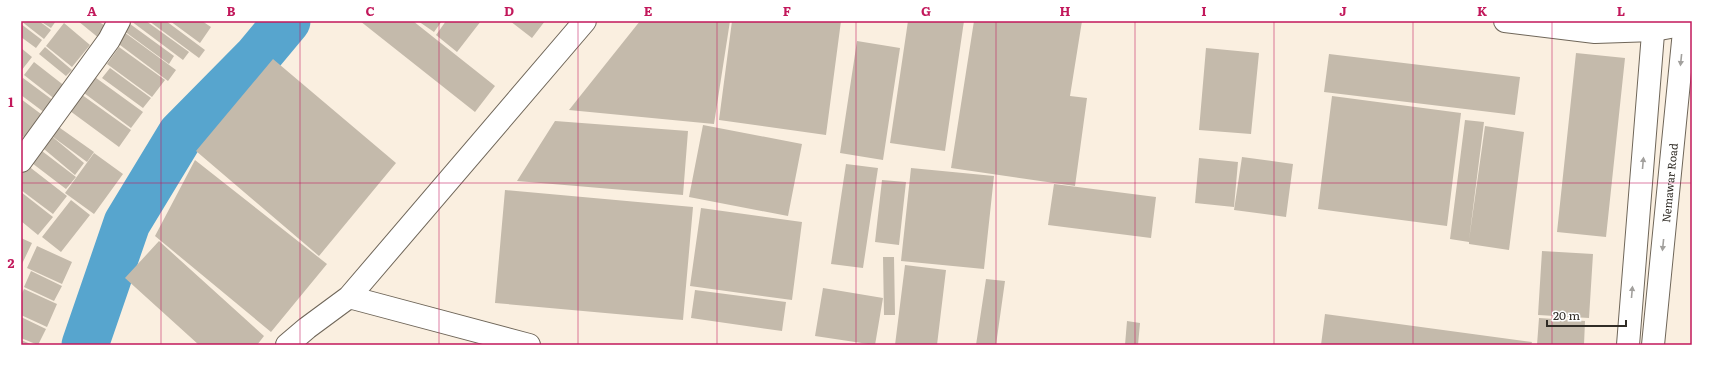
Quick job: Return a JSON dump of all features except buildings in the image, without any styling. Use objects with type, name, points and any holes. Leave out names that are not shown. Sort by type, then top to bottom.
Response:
[{"type":"main road","points":[[21,161],[109,40],[120,21]]},
{"type":"main road","points":[[287,345],[349,297],[585,21]]},
{"type":"main road","points":[[1505,21],[1595,32],[1687,22]]},
{"type":"main road","name":"Nemawar Road","points":[[1654,345],[1687,22]]},
{"type":"main road","points":[[1628,345],[1654,25]]},
{"type":"main road","points":[[349,297],[530,345]]},
{"type":"waterway","points":[[85,345],[127,223],[181,134],[257,57],[287,21]]}]
